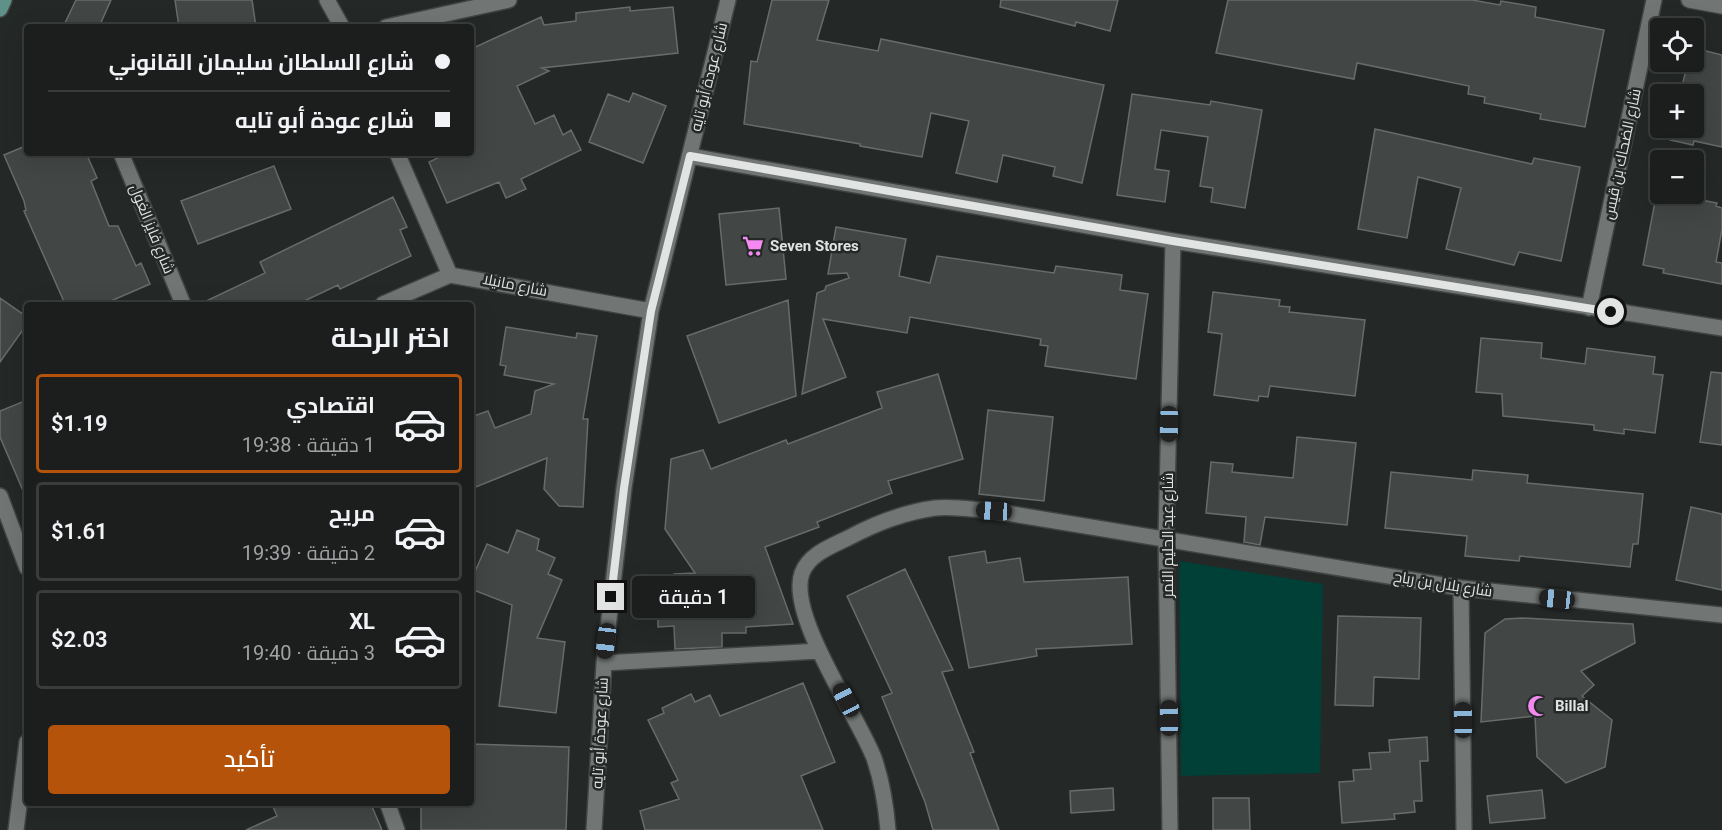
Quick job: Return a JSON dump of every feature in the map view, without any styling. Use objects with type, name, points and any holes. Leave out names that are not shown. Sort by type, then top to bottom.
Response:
[{"type":"main road","points":[[0,9],[4,0]]},
{"type":"street","points":[[327,0],[340,24]]},
{"type":"street","points":[[400,24],[509,0]]},
{"type":"street","name":"شارع عودة أبو تايه","points":[[594,830],[604,663],[624,488],[651,311],[728,0]]},
{"type":"street","name":"شارع الضحاك بن قيس","points":[[1589,308],[1654,0]]},
{"type":"street","points":[[1689,0],[1722,6]]},
{"type":"street","name":"شارع فايز الغول","points":[[122,156],[182,302]]},
{"type":"street","points":[[387,302],[450,275],[398,156]]},
{"type":"street","points":[[690,156],[1173,241],[1722,328]]},
{"type":"street","name":"شارع عبد الحليم النمر","points":[[1170,830],[1166,538],[1173,241]]},
{"type":"street","name":"شارع مانيلا","points":[[450,275],[651,311]]},
{"type":"street","points":[[0,496],[24,560]]},
{"type":"street","name":"شارع بلال بن رباح","points":[[888,830],[885,803],[874,759],[819,651],[802,608],[802,573],[816,555],[861,531],[898,517],[935,508],[994,511],[1461,588],[1722,615]]},
{"type":"street","points":[[1461,588],[1464,830]]},
{"type":"street","points":[[604,663],[819,651]]},
{"type":"street","points":[[16,830],[24,766]]},
{"type":"street","points":[[389,806],[398,830]]},
{"type":"green space","points":[[1179,561],[1323,584],[1320,773],[1181,776]]},
{"type":"building","points":[[76,0],[111,0],[100,24],[64,24]]},
{"type":"building","points":[[175,0],[252,0],[256,24],[179,24]]},
{"type":"building","points":[[772,0],[829,0],[817,40],[878,51],[881,39],[1104,85],[1082,183],[1053,176],[1055,167],[1003,155],[997,182],[956,173],[969,121],[931,113],[922,157],[744,124],[751,61],[757,62]]},
{"type":"building","points":[[1001,0],[1118,0],[1110,31],[1076,22],[1075,26],[1000,7]]},
{"type":"building","points":[[1228,0],[1472,0],[1500,5],[1501,1],[1536,7],[1535,17],[1604,30],[1585,127],[1540,119],[1541,114],[1484,103],[1485,97],[1468,94],[1469,86],[1357,63],[1354,79],[1216,53]]},
{"type":"building","points":[[630,7],[630,11],[673,7],[678,53],[542,68],[549,71],[517,86],[535,124],[554,115],[563,135],[571,130],[581,150],[521,179],[526,189],[506,198],[499,182],[447,203],[429,162],[442,156],[474,156],[474,48],[541,17],[544,25],[576,21],[576,13]]},
{"type":"building","points":[[1704,50],[1722,55],[1722,147],[1694,141],[1693,145],[1670,140],[1670,138],[1704,138],[1704,84],[1682,84],[1686,72],[1704,72]]},
{"type":"building","points":[[633,93],[666,106],[643,163],[589,142],[608,94],[629,102]]},
{"type":"building","points":[[1132,94],[1210,105],[1211,101],[1262,110],[1245,208],[1211,202],[1213,188],[1200,186],[1208,137],[1161,130],[1155,169],[1169,171],[1165,202],[1117,195]]},
{"type":"building","points":[[1375,129],[1532,164],[1534,158],[1580,167],[1561,261],[1519,252],[1514,265],[1446,249],[1461,188],[1418,177],[1407,238],[1358,229]]},
{"type":"building","points":[[23,147],[24,156],[87,156],[97,178],[91,181],[109,226],[118,226],[136,266],[141,263],[150,284],[109,302],[64,302],[24,211],[26,210],[24,201],[4,155]]},
{"type":"building","points":[[274,166],[291,209],[198,244],[181,201]]},
{"type":"building","points":[[393,197],[407,227],[400,230],[411,256],[340,289],[338,285],[302,302],[204,302],[265,273],[260,262]]},
{"type":"building","points":[[1704,200],[1717,203],[1716,206],[1722,208],[1722,229],[1716,262],[1722,263],[1722,284],[1663,273],[1664,269],[1643,265],[1654,204],[1704,204]]},
{"type":"building","name":"Seven Stores","points":[[779,208],[786,279],[726,285],[719,214]]},
{"type":"building","points":[[836,227],[906,239],[899,276],[930,283],[937,256],[1054,273],[1056,266],[1122,275],[1120,290],[1148,294],[1136,379],[1045,366],[1048,346],[1040,345],[1041,339],[910,317],[907,333],[823,319],[846,377],[802,394],[817,293],[825,290],[826,286],[849,278],[847,273],[828,274]]},
{"type":"building","points":[[1213,292],[1280,300],[1279,306],[1290,307],[1289,312],[1365,320],[1355,396],[1270,386],[1268,397],[1259,396],[1258,401],[1214,395],[1222,334],[1208,332]]},
{"type":"building","points":[[0,298],[24,315],[24,328],[0,362]]},
{"type":"building","points":[[788,300],[796,396],[719,423],[687,336]]},
{"type":"building","points":[[506,327],[576,338],[577,333],[597,336],[583,419],[588,419],[583,507],[559,506],[544,489],[547,458],[474,488],[474,416],[488,411],[495,428],[531,414],[535,391],[554,384],[504,375],[506,366],[500,365]]},
{"type":"building","points":[[1481,338],[1542,343],[1541,358],[1585,364],[1587,348],[1655,357],[1653,374],[1663,375],[1655,433],[1624,429],[1624,434],[1594,430],[1594,425],[1503,416],[1502,394],[1476,392]]},
{"type":"building","points":[[1711,372],[1722,373],[1722,445],[1700,442]]},
{"type":"building","points":[[938,374],[963,459],[888,481],[892,493],[817,522],[819,527],[765,547],[793,624],[746,627],[746,633],[722,633],[722,647],[675,649],[674,626],[658,627],[657,580],[674,580],[674,574],[695,573],[665,529],[671,459],[703,450],[711,469],[786,440],[788,444],[882,408],[877,392]]},
{"type":"building","points":[[24,401],[24,493],[0,437],[0,411]]},
{"type":"building","points":[[988,410],[1053,417],[1044,501],[979,494]]},
{"type":"building","points":[[1297,437],[1356,443],[1347,525],[1265,517],[1260,545],[1244,542],[1246,517],[1206,513],[1211,462],[1233,464],[1232,472],[1293,478]]},
{"type":"building","points":[[1473,470],[1528,475],[1527,483],[1643,494],[1638,544],[1633,544],[1630,567],[1520,556],[1519,561],[1465,556],[1467,536],[1385,528],[1391,472],[1472,480]]},
{"type":"building","points":[[1691,507],[1722,514],[1722,590],[1676,580]]},
{"type":"building","points":[[517,530],[539,539],[537,550],[555,558],[548,574],[562,580],[537,638],[565,642],[556,713],[499,706],[512,605],[474,590],[474,574],[487,544],[508,553]]},
{"type":"building","points":[[985,551],[987,563],[1020,558],[1024,582],[1128,577],[1132,644],[1036,649],[1037,656],[969,668],[949,557]]},
{"type":"building","points":[[905,569],[953,670],[942,672],[974,752],[970,753],[999,830],[933,830],[925,802],[882,697],[892,693],[847,596]]},
{"type":"building","points":[[1338,616],[1421,618],[1419,679],[1374,677],[1373,706],[1335,705]]},
{"type":"building","name":"Billal","points":[[1505,619],[1633,624],[1635,643],[1581,671],[1594,685],[1582,696],[1612,720],[1605,767],[1566,783],[1537,757],[1535,716],[1481,722],[1485,633]]},
{"type":"building","points":[[803,683],[835,762],[801,776],[823,830],[645,830],[640,811],[679,799],[671,783],[678,780],[648,720],[664,713],[662,708],[691,694],[695,702],[710,695],[720,716]]},
{"type":"building","points":[[1427,737],[1428,761],[1420,761],[1422,801],[1414,801],[1415,812],[1394,814],[1395,819],[1342,823],[1339,782],[1354,781],[1353,770],[1371,769],[1369,753],[1390,752],[1389,740]]},
{"type":"building","points":[[474,744],[569,747],[566,830],[421,830],[421,806],[474,806]]},
{"type":"building","points":[[1113,788],[1114,810],[1071,813],[1070,791]]},
{"type":"building","points":[[1542,790],[1545,818],[1490,823],[1487,796]]},
{"type":"building","points":[[1213,798],[1249,798],[1250,830],[1213,830]]},
{"type":"building","points":[[273,806],[372,806],[382,830],[246,830],[277,816]]},
{"type":"place","name":"Seven Stores","points":[[753,246]]},
{"type":"place","name":"Billal","points":[[1538,706]]},
{"type":"route","points":[[611,597],[624,488],[651,311],[690,156],[1173,241],[1611,312]]}]
